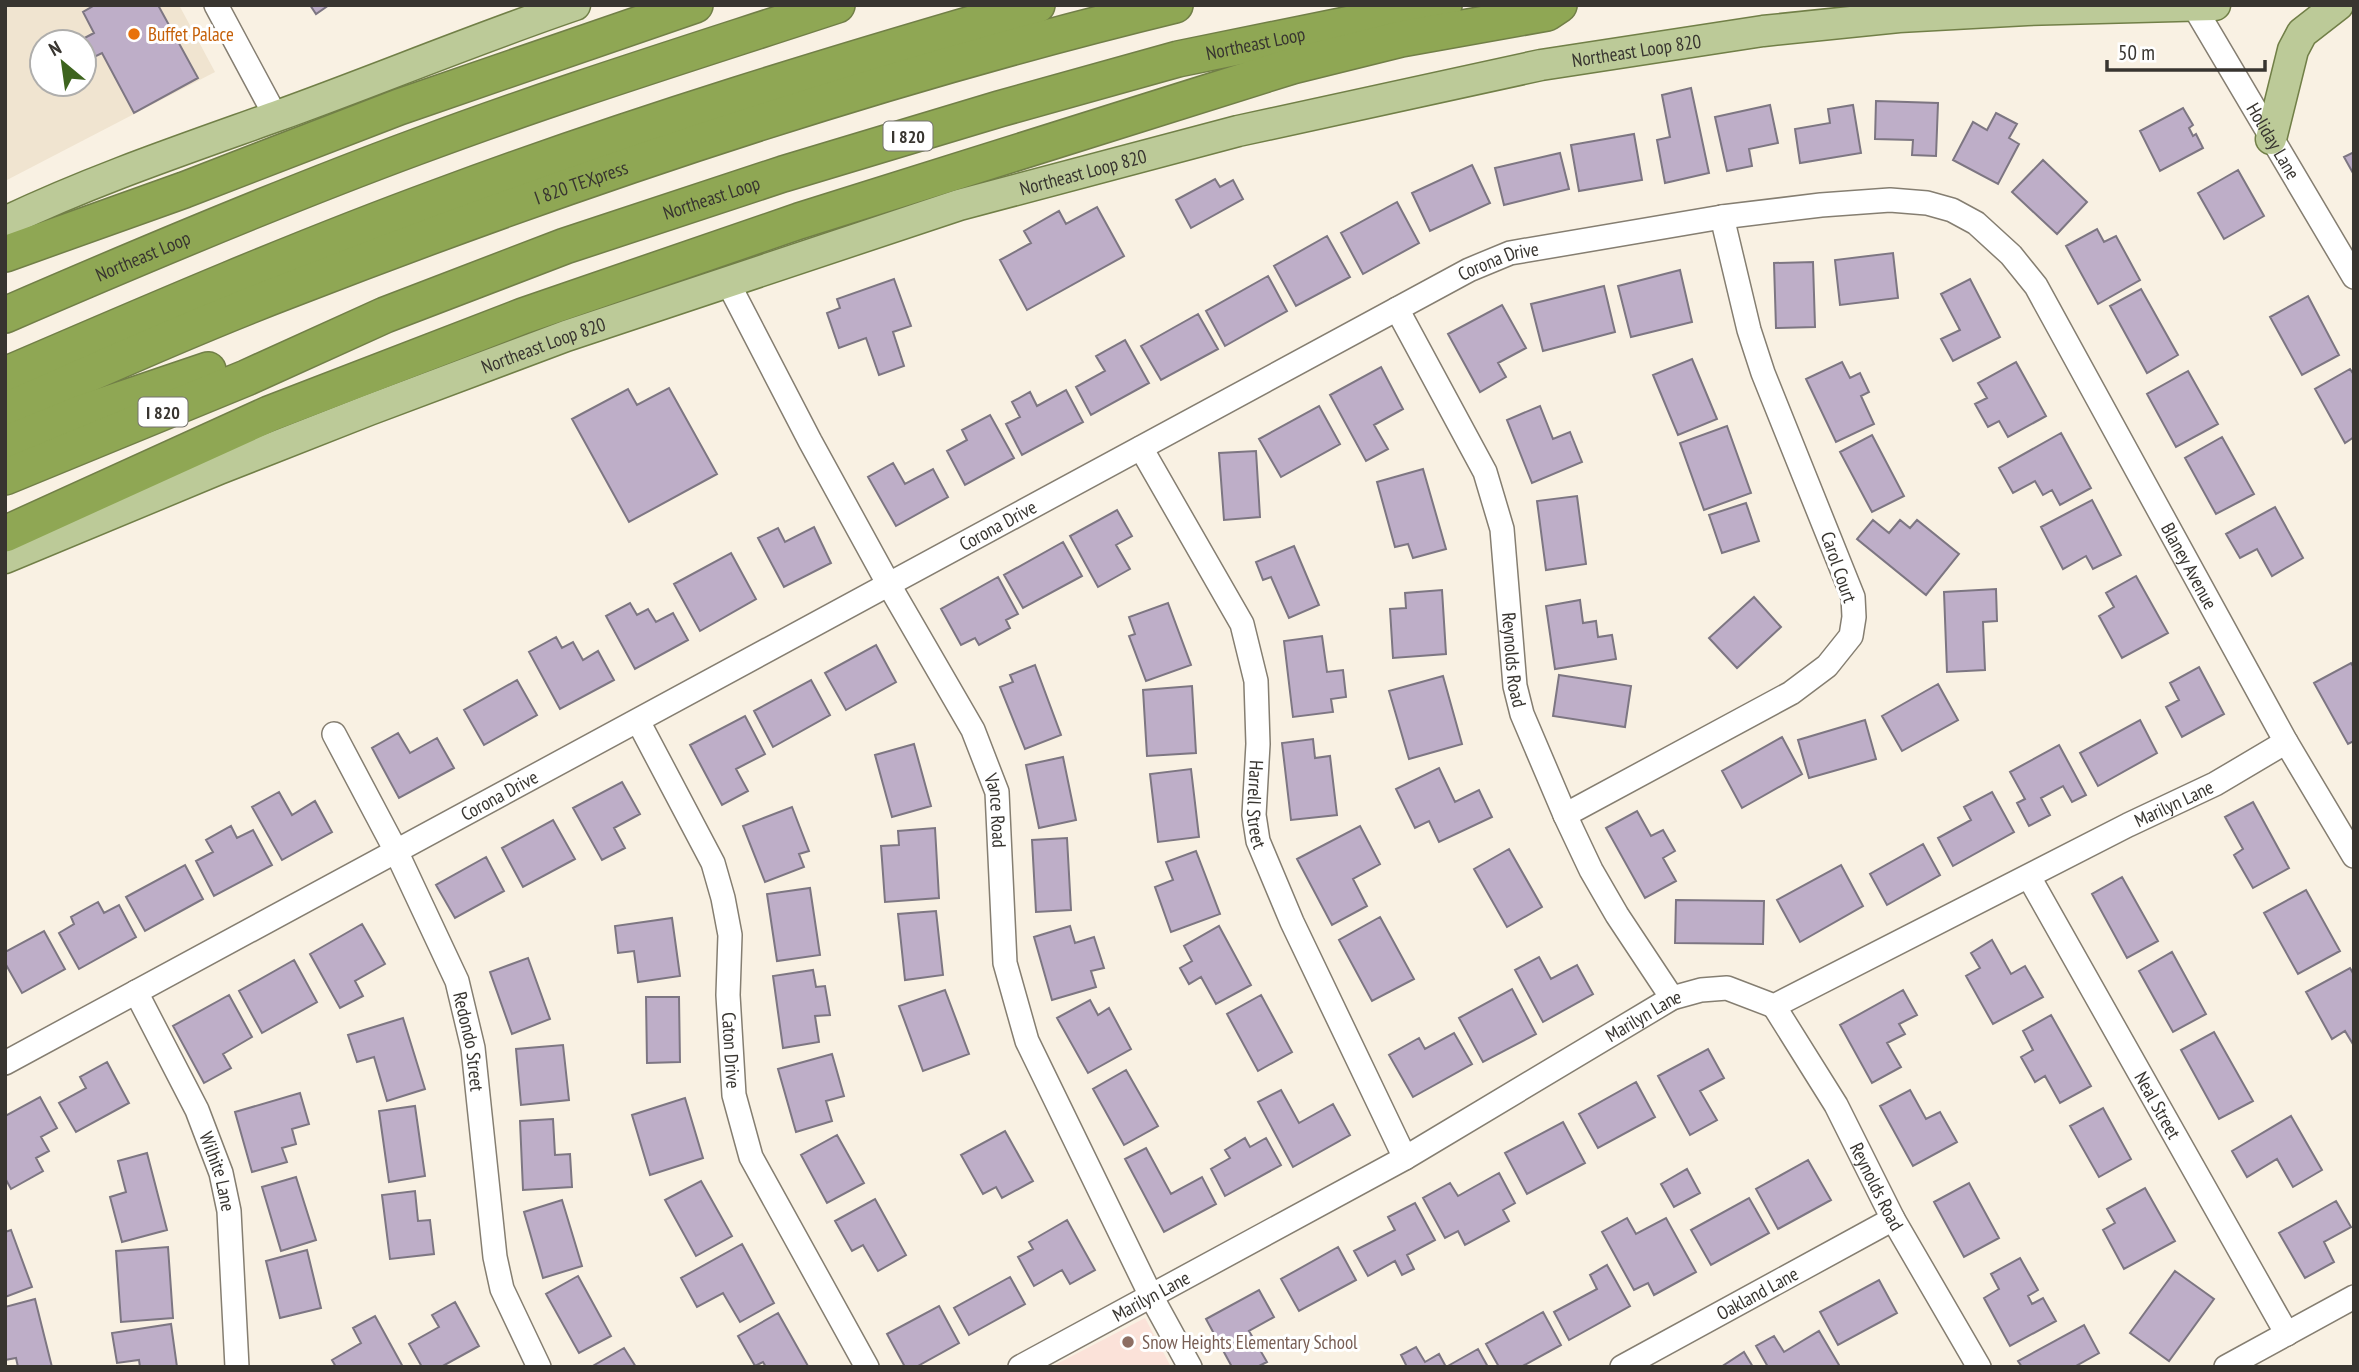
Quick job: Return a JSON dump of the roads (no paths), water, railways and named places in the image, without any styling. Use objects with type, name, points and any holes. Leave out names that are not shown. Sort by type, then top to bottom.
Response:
[{"type":"highway","points":[[5,254],[184,190],[399,107],[695,5]]},
{"type":"highway","name":"Northeast Loop","points":[[5,315],[230,220],[417,146],[837,5]]},
{"type":"highway","name":"I 820 TEXpress","points":[[5,375],[265,265],[438,197],[652,123],[861,56],[1037,5]]},
{"type":"highway","name":"I 820 TEXpress","points":[[5,411],[290,290],[624,168],[857,92],[1076,29],[1175,5]]},
{"type":"highway","name":"Northeast Loop","points":[[5,477],[246,378],[385,315],[565,246],[783,174],[999,108],[1178,60],[1444,5]]},
{"type":"highway","points":[[5,534],[269,414],[523,316],[773,230],[1292,66],[1401,38],[1547,13],[1559,5]]},
{"type":"highway","points":[[5,443],[84,412],[385,315]]},
{"type":"main road","points":[[5,222],[215,136],[276,117],[575,5]]},
{"type":"main road","name":"Northeast Loop 820","points":[[5,558],[206,474],[566,336],[959,205],[1238,131],[1541,65],[1763,31],[2029,8],[2215,5]]},
{"type":"main road","points":[[2272,139],[2293,50],[2302,33],[2337,5]]},
{"type":"street","points":[[216,5],[276,117]]},
{"type":"street","name":"Holiday Lane","points":[[2193,5],[2354,277]]},
{"type":"street","name":"Corona Drive","points":[[5,1062],[1469,270],[1510,253],[1722,217],[1890,200],[1927,203],[1952,210],[1976,223],[2011,255],[2028,276]]},
{"type":"street","name":"Carol Court","points":[[1565,815],[1791,693],[1827,666],[1851,636],[1853,597],[1763,373],[1749,330],[1722,217]]},
{"type":"street","name":"Blaney Avenue","points":[[2028,276],[2286,742],[2354,856]]},
{"type":"street","name":"Vance Road","points":[[727,281],[810,441],[973,730],[997,792],[1005,963],[1023,1030],[1152,1296],[1190,1367]]},
{"type":"street","name":"Reynolds Road","points":[[1397,309],[1485,472],[1502,529],[1515,686],[1522,714],[1591,870],[1672,998]]},
{"type":"street","name":"Harrell Street","points":[[1141,448],[1242,624],[1256,681],[1258,744],[1254,815],[1258,841],[1292,922],[1405,1157]]},
{"type":"street","name":"Caton Drive","points":[[638,721],[713,863],[723,898],[730,935],[728,995],[734,1096],[751,1157],[867,1367]]},
{"type":"street","name":"Redondo Street","points":[[334,734],[396,851],[457,981],[473,1048],[495,1257],[502,1289],[539,1367]]},
{"type":"street","name":"Marilyn Lane","points":[[1020,1367],[1405,1157],[1672,998],[1701,990],[1727,988],[1774,1006],[2128,825],[2215,784],[2286,742]]},
{"type":"street","name":"Neal Street","points":[[2029,877],[2287,1334]]},
{"type":"street","name":"Wilhite Lane","points":[[136,992],[197,1110],[221,1173],[229,1211],[237,1367]]},
{"type":"street","name":"Reynolds Road","points":[[1774,1006],[1836,1105],[1893,1219],[1979,1367]]},
{"type":"street","name":"Oakland Lane","points":[[1622,1367],[1893,1219]]},
{"type":"street","points":[[2226,1367],[2354,1297]]},
{"type":"place","name":"Buffet Palace","points":[[134,34]]},
{"type":"place","name":"Snow Heights Elementary School","points":[[1128,1342]]}]
